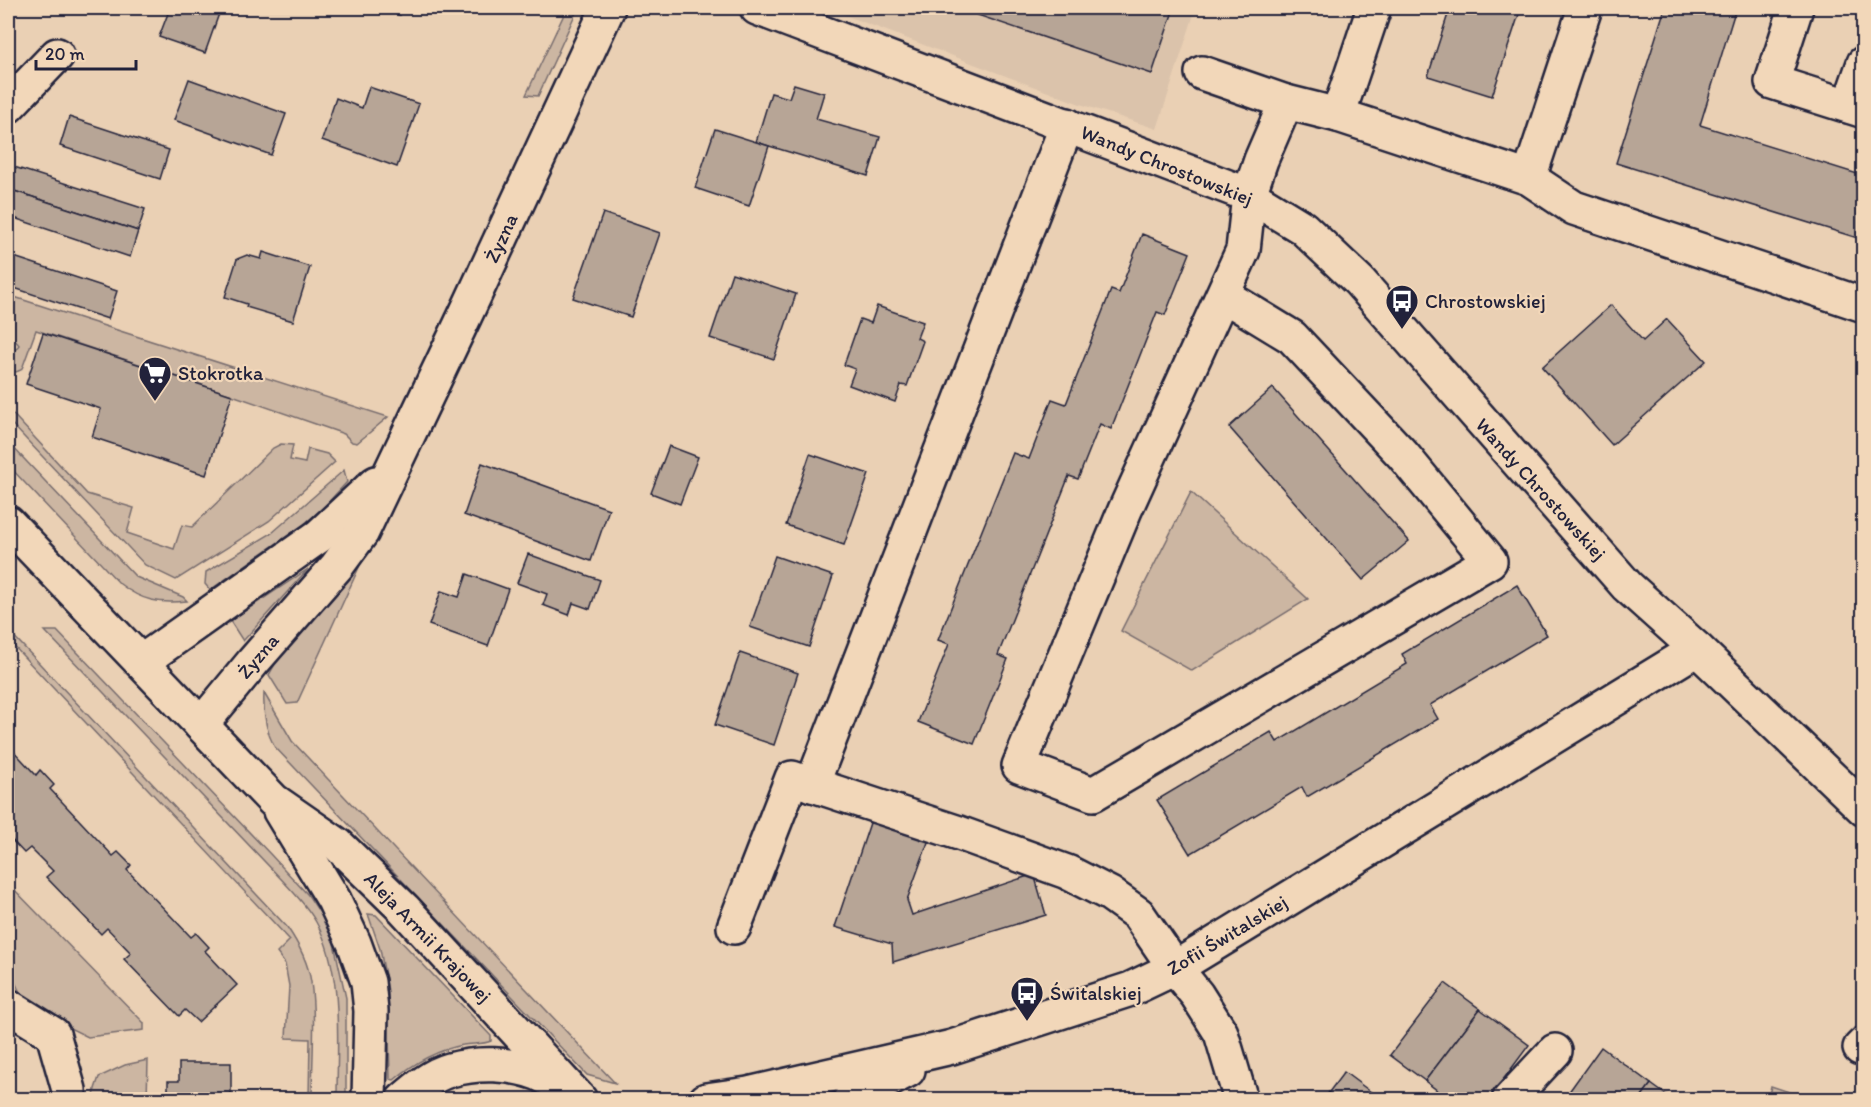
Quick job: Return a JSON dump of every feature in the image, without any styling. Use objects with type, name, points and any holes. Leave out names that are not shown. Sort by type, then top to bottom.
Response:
[{"type":"street","name":"Żyzna","points":[[201,725],[362,532],[608,8]]},
{"type":"street","name":"Wandy Chrostowskiej","points":[[757,8],[808,16],[1067,125],[1250,195],[1303,228],[1359,281],[1628,586],[1863,809]]},
{"type":"street","points":[[1338,115],[1374,8]]},
{"type":"street","points":[[1529,178],[1585,8]]},
{"type":"street","points":[[1796,8],[1772,81],[1856,108],[1863,63]]},
{"type":"street","points":[[8,106],[57,55]]},
{"type":"street","points":[[1202,73],[1286,102],[1338,115],[1529,178],[1574,208],[1863,305]]},
{"type":"street","points":[[1223,295],[1292,337],[1403,455],[1490,561],[1093,794],[1019,766],[1125,510],[1243,250],[1250,195],[1261,160],[1286,102]]},
{"type":"street","points":[[812,784],[1067,125]]},
{"type":"street","name":"Żyzna","points":[[141,662],[319,536],[392,467]]},
{"type":"street","name":"Aleja Armii Krajowej","points":[[8,523],[273,800],[338,845],[404,909],[582,1096]]},
{"type":"street","name":"Zofii Świtalskiej","points":[[706,1100],[747,1094],[952,1047],[1131,989],[1175,968],[1697,649]]},
{"type":"street","points":[[734,927],[792,778],[959,833],[1067,873],[1110,894],[1138,914],[1175,968],[1197,995],[1221,1033],[1241,1100]]},
{"type":"street","name":"Aleja Armii Krajowej","points":[[273,800],[334,900],[368,981],[371,1020],[369,1100]]},
{"type":"street","points":[[8,1006],[53,1034],[69,1089],[69,1100]]},
{"type":"street","points":[[850,1100],[952,1047]]},
{"type":"street","points":[[1509,1100],[1555,1051]]},
{"type":"street","points":[[403,1100],[425,1082],[449,1071],[477,1066],[506,1065],[537,1073],[582,1096]]},
{"type":"shaded area","points":[[567,8],[578,8],[538,96],[526,95]]},
{"type":"shaded area","points":[[826,8],[1196,8],[1157,129],[1080,104]]},
{"type":"shaded area","points":[[8,295],[388,417],[357,443],[352,442],[344,434],[36,330],[23,366],[16,372],[8,368],[8,358],[19,345],[8,332]]},
{"type":"shaded area","points":[[8,409],[87,494],[134,508],[127,533],[174,549],[182,525],[192,527],[273,448],[281,444],[293,445],[290,460],[305,463],[308,449],[327,454],[335,462],[269,521],[176,580],[145,565],[8,420]]},
{"type":"shaded area","points":[[8,442],[136,577],[183,597],[187,601],[168,602],[143,598],[120,584],[8,465]]},
{"type":"shaded area","points":[[344,470],[347,482],[321,510],[210,590],[205,584],[206,572],[272,533]]},
{"type":"shaded area","points":[[1191,492],[1308,599],[1192,671],[1121,631]]},
{"type":"shaded area","points":[[361,563],[297,703],[287,704],[269,675],[279,657]]},
{"type":"shaded area","points":[[308,569],[243,641],[230,621]]},
{"type":"shaded area","points":[[8,630],[291,933],[305,960],[311,982],[314,1025],[312,1099],[309,1099],[310,1039],[286,1038],[289,986],[285,964],[277,953],[290,940],[8,640]]},
{"type":"shaded area","points":[[45,631],[57,631],[271,855],[308,895],[324,919],[333,939],[346,998],[346,1099],[337,1099],[338,1032],[335,985],[325,942],[313,917],[284,882]]},
{"type":"shaded area","points":[[264,693],[292,741],[615,1083],[587,1075],[274,746],[265,720]]},
{"type":"shaded area","points":[[8,883],[144,1023],[144,1030],[88,1037],[27,1007],[15,982],[8,979]]},
{"type":"shaded area","points":[[368,914],[376,915],[491,1036],[491,1041],[444,1050],[418,1062],[394,1080],[390,1079],[388,991],[380,949]]},
{"type":"shaded area","points":[[148,1060],[147,1099],[94,1099],[99,1077],[125,1065]]},
{"type":"shaded area","points":[[1771,1086],[1810,1099],[1768,1099]]},
{"type":"building","points":[[170,8],[221,8],[205,53],[159,37]]},
{"type":"building","points":[[378,8],[403,8],[400,15]]},
{"type":"building","points":[[957,8],[1174,8],[1152,74]]},
{"type":"building","points":[[1450,8],[1521,8],[1492,96],[1428,76]]},
{"type":"building","points":[[1665,8],[1736,8],[1700,125],[1864,176],[1864,240],[1616,163]]},
{"type":"building","points":[[189,79],[286,114],[271,155],[174,120]]},
{"type":"building","points":[[794,84],[824,93],[816,119],[880,137],[868,176],[756,142],[771,93],[789,98]]},
{"type":"building","points":[[369,87],[419,104],[397,167],[322,140],[336,98],[362,108]]},
{"type":"building","points":[[69,117],[169,150],[160,179],[60,146]]},
{"type":"building","points":[[715,129],[769,146],[749,206],[695,188]]},
{"type":"building","points":[[11,166],[145,209],[138,231],[8,189]]},
{"type":"building","points":[[8,189],[138,231],[130,257],[8,216]]},
{"type":"building","points":[[603,213],[660,233],[631,317],[573,298]]},
{"type":"building","points":[[1142,234],[1190,253],[1165,315],[1157,312],[1111,429],[1100,424],[1078,479],[1069,476],[998,655],[1008,659],[974,744],[918,722],[949,644],[938,640],[1013,453],[1029,459],[1052,399],[1066,404],[1111,290],[1119,293]]},
{"type":"building","points":[[263,252],[310,267],[293,321],[246,307],[247,304],[225,297],[237,259],[247,255],[261,259]]},
{"type":"building","points":[[8,255],[117,291],[108,319],[8,286]]},
{"type":"building","points":[[732,273],[796,294],[774,359],[710,338]]},
{"type":"building","points":[[1611,305],[1643,341],[1667,319],[1706,361],[1612,445],[1542,367]]},
{"type":"building","points":[[877,306],[923,322],[917,338],[923,341],[907,386],[901,385],[895,402],[849,385],[855,369],[844,365],[860,319],[871,323]]},
{"type":"building","name":"Stokrotka","points":[[43,333],[232,395],[206,475],[92,437],[101,409],[26,384]]},
{"type":"building","points":[[1273,388],[1409,541],[1363,580],[1229,427]]},
{"type":"building","points":[[669,446],[698,457],[680,504],[651,493]]},
{"type":"building","points":[[810,454],[869,474],[844,545],[786,525]]},
{"type":"building","points":[[482,463],[609,509],[591,561],[464,515]]},
{"type":"building","points":[[528,554],[600,580],[590,609],[573,603],[569,615],[543,605],[547,594],[517,583]]},
{"type":"building","points":[[775,556],[833,576],[809,647],[750,627]]},
{"type":"building","points":[[467,574],[508,589],[488,646],[429,625],[441,591],[459,597]]},
{"type":"building","points":[[1517,585],[1547,635],[1430,705],[1438,719],[1307,797],[1302,787],[1190,854],[1157,800],[1271,732],[1277,742],[1407,664],[1402,654]]},
{"type":"building","points":[[740,653],[798,673],[774,745],[715,725]]},
{"type":"building","points":[[8,745],[36,775],[40,770],[54,785],[50,789],[113,856],[118,852],[131,865],[127,870],[191,937],[196,933],[209,947],[205,951],[237,985],[198,1022],[185,1010],[179,1016],[124,959],[131,953],[107,928],[101,934],[46,877],[53,871],[30,848],[24,853],[8,836]]},
{"type":"building","points":[[873,814],[931,834],[907,900],[912,915],[1034,874],[1046,915],[893,962],[892,944],[835,927]]},
{"type":"building","points":[[1445,983],[1480,1009],[1425,1081],[1390,1055]]},
{"type":"building","points":[[1480,1009],[1529,1045],[1488,1100],[1450,1100],[1425,1081]]},
{"type":"building","points":[[1601,1047],[1651,1084],[1639,1100],[1563,1100]]},
{"type":"building","points":[[179,1063],[231,1063],[231,1100],[168,1100],[168,1081],[179,1081]]},
{"type":"building","points":[[1344,1072],[1379,1098],[1377,1100],[1323,1100]]},
{"type":"building","points":[[1651,1084],[1673,1100],[1639,1100]]},
{"type":"place","name":"Chrostowskiej","points":[[1402,330]]},
{"type":"place","name":"Stokrotka","points":[[155,402]]},
{"type":"place","name":"Świtalskiej","points":[[1027,1022]]}]
